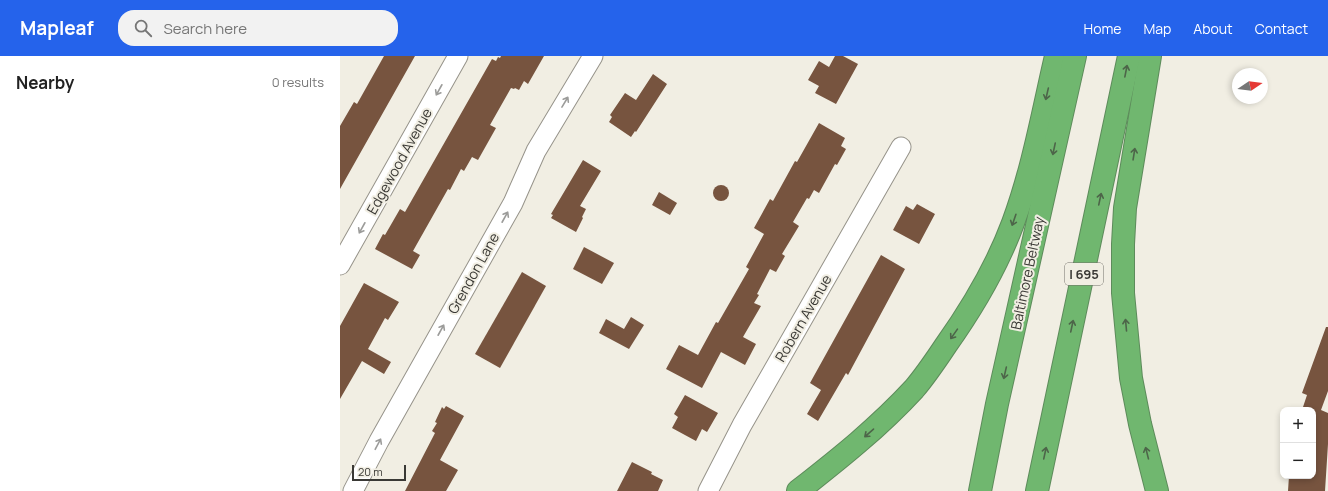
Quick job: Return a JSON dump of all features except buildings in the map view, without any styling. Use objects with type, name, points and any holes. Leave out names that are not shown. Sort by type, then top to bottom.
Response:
[{"type":"highway","points":[[798,491],[877,426],[909,394],[936,360],[960,325],[1000,255],[1013,223],[1028,178],[1056,56]]},
{"type":"highway","name":"Baltimore Beltway","points":[[980,491],[997,404],[1075,56]]},
{"type":"highway","name":"I 695","points":[[1037,491],[1129,56]]},
{"type":"highway","points":[[1150,56],[1125,208],[1123,293],[1131,378],[1140,424],[1157,491]]},
{"type":"street","name":"Edgewood Avenue","points":[[340,265],[458,56]]},
{"type":"street","name":"Grendon Lane","points":[[353,491],[379,441],[513,203],[536,151],[593,56]]},
{"type":"street","name":"Robern Avenue","points":[[708,491],[742,425],[901,147]]}]
